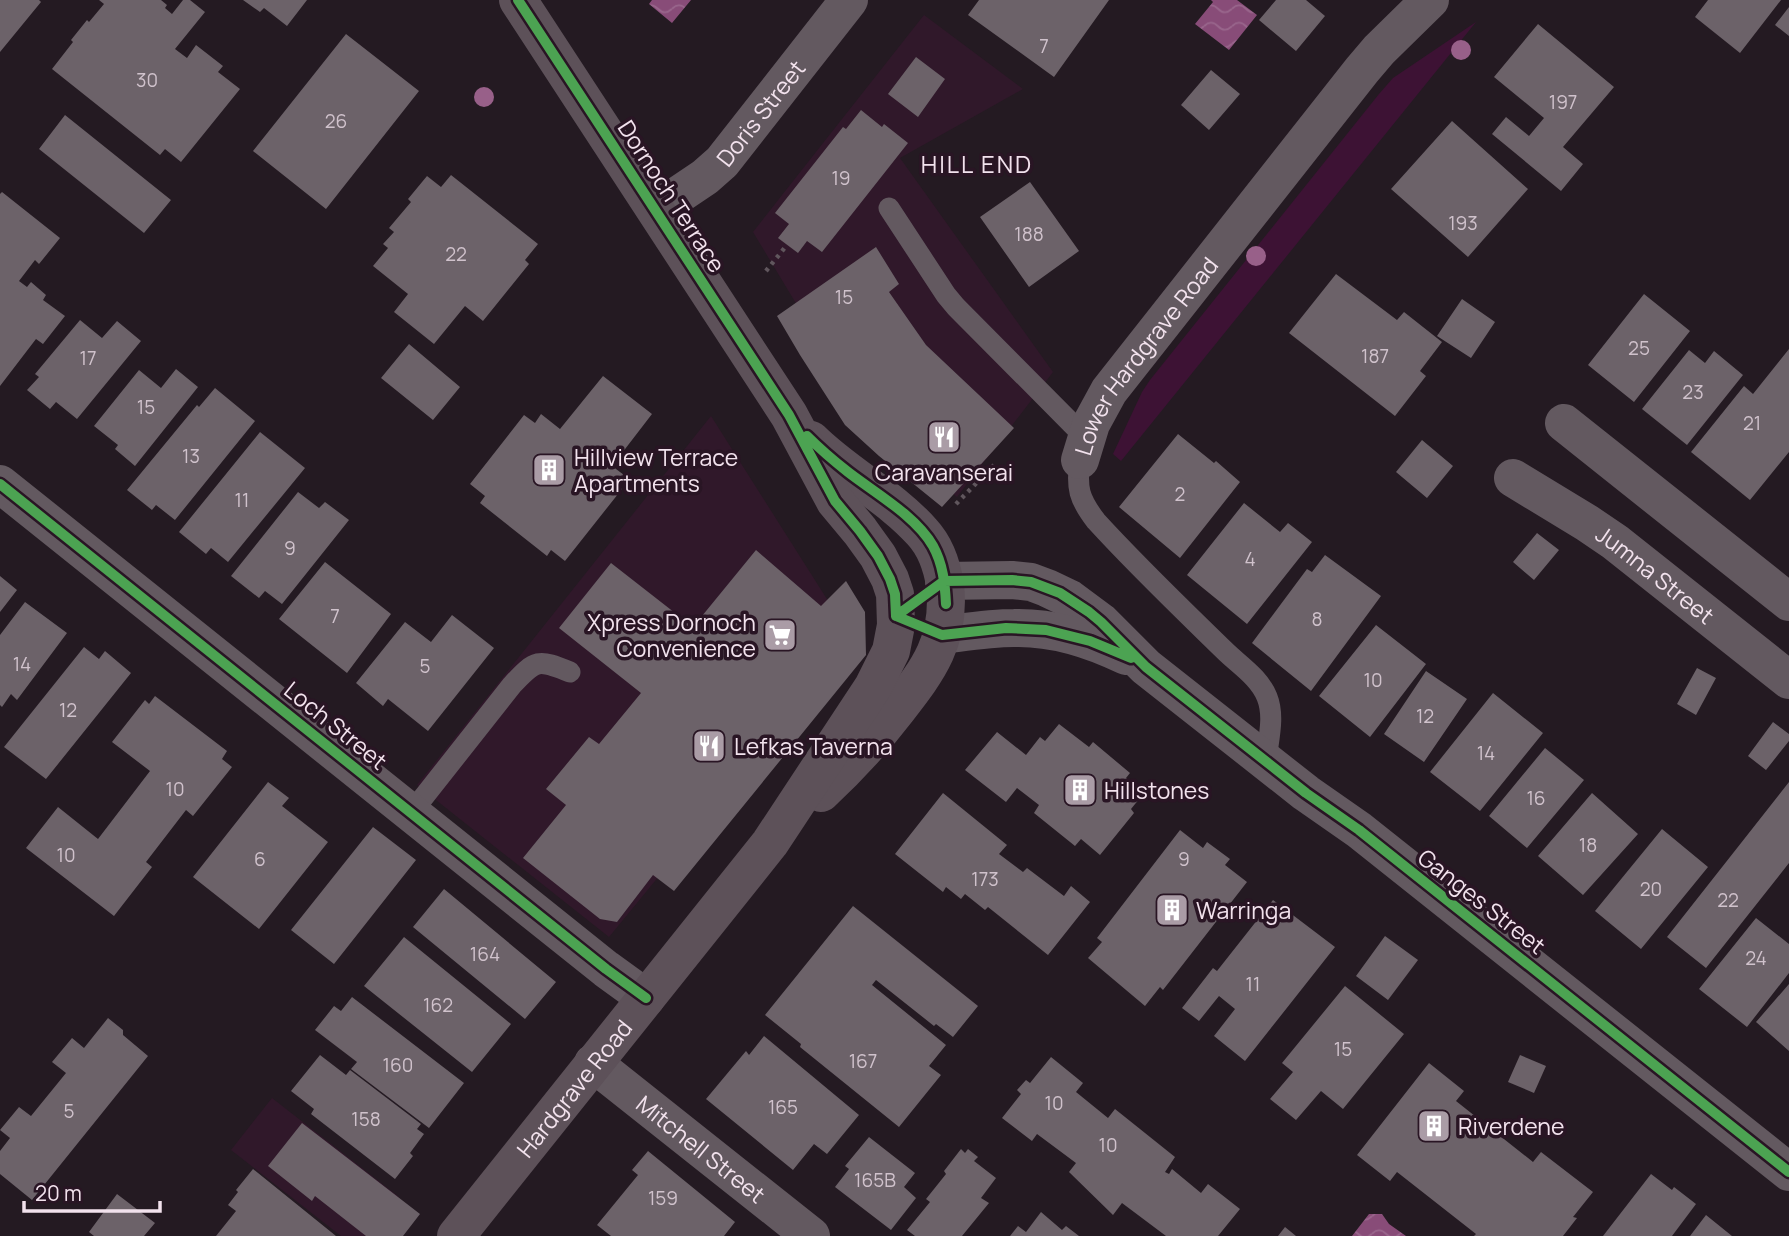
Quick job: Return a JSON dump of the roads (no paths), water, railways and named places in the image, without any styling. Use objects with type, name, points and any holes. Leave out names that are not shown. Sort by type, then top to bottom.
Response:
[{"type":"street","name":"Dornoch Terrace","points":[[518,0],[789,415],[830,494],[860,531],[884,567],[895,594],[896,616]]},
{"type":"street","name":"Doris Street","points":[[656,210],[705,177],[722,162],[849,0]]},
{"type":"street","name":"Lower Hardgrave Road","points":[[1083,449],[1101,403],[1122,373],[1370,60],[1430,0]]},
{"type":"street","name":"Dornoch Terrace","points":[[789,415],[829,457],[920,530],[936,552],[944,606]]},
{"type":"street","points":[[1564,423],[1789,602]]},
{"type":"street","name":"Jumna Street","points":[[1513,478],[1600,531],[1789,680]]},
{"type":"street","name":"Loch Street","points":[[0,484],[606,969],[646,998]]},
{"type":"street","name":"Ganges Street","points":[[896,616],[944,606],[1012,580],[1031,582],[1053,590],[1089,612],[1146,667]]},
{"type":"street","points":[[896,616],[944,606]]},
{"type":"street","name":"Ganges Street","points":[[944,606],[1016,628],[1045,630],[1102,645],[1146,667],[1359,830],[1789,1172]]},
{"type":"street","name":"Hardgrave Road","points":[[770,843],[850,766],[926,673],[936,652],[944,606]]},
{"type":"street","name":"Hardgrave Road","points":[[456,1236],[770,843],[877,680],[891,651],[896,616]]},
{"type":"street","name":"Mitchell Street","points":[[593,1063],[811,1236]]},
{"type":"lane","points":[[889,208],[946,295],[1083,449]]},
{"type":"lane","name":"Lower Hardgrave Road","points":[[1083,449],[1078,478],[1079,493],[1096,521],[1262,688],[1270,712],[1266,761]]},
{"type":"lane","points":[[411,813],[529,666],[548,663],[570,672]]},
{"type":"water","points":[[652,0],[691,0],[672,23],[649,4]]},
{"type":"water","points":[[1211,0],[1237,0],[1257,15],[1229,50],[1195,24],[1213,2]]},
{"type":"water","points":[[1369,1214],[1382,1214],[1389,1224],[1406,1236],[1352,1236]]},
{"type":"place","name":"Caravanserai","points":[[944,437]]},
{"type":"place","name":"Hillview Terrace Apartments","points":[[549,470]]},
{"type":"place","name":"Xpress Dornoch Convenience","points":[[780,635]]},
{"type":"place","name":"Lefkas Taverna","points":[[709,746]]},
{"type":"place","name":"Hillstones","points":[[1080,790]]},
{"type":"place","name":"Warringa","points":[[1172,910]]},
{"type":"place","name":"Riverdene","points":[[1434,1126]]},
{"type":"district","name":"HILL END","points":[[977,163]]}]
